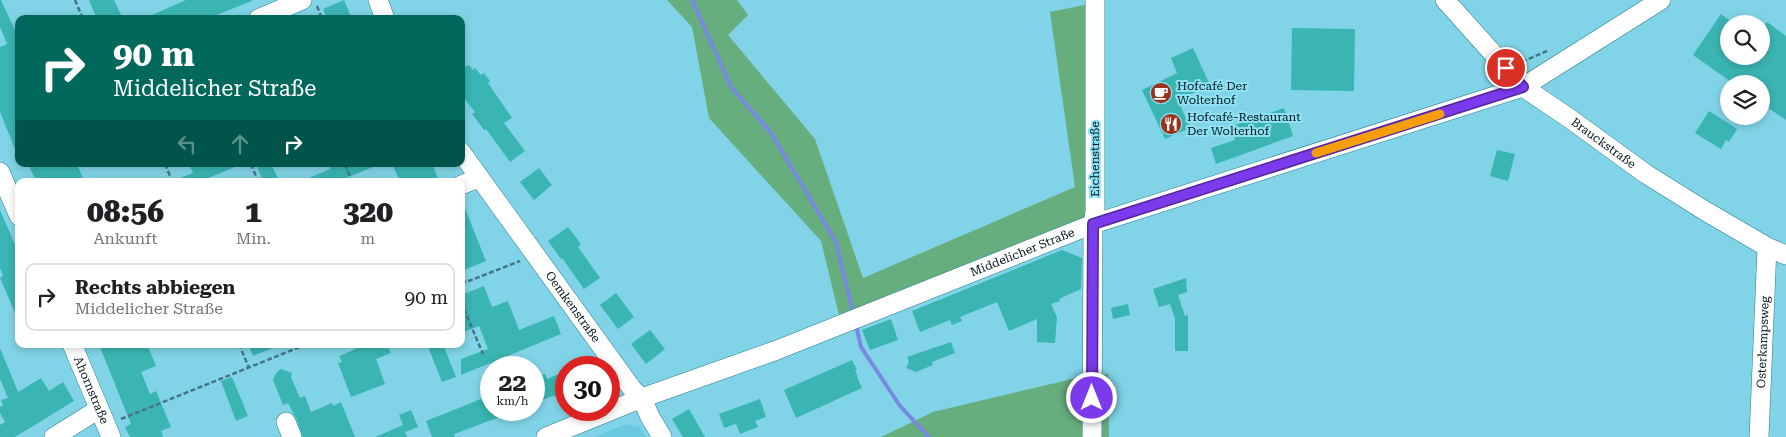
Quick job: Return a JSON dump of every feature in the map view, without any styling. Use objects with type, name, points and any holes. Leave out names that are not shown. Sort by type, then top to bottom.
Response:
[{"type":"street","points":[[267,15],[302,0]]},
{"type":"street","points":[[378,0],[384,15]]},
{"type":"street","name":"Eichenstraße","points":[[1092,437],[1095,0]]},
{"type":"street","name":"Brauckstraße","points":[[1445,0],[1523,87],[1646,174],[1706,212],[1767,247],[1786,255]]},
{"type":"street","name":"Middelicher Straße","points":[[554,436],[642,398],[777,350],[1093,224],[1523,87],[1660,0]]},
{"type":"street","name":"Oemkenstraße","points":[[465,158],[633,390],[642,398],[662,437]]},
{"type":"street","points":[[0,172],[15,207]]},
{"type":"street","points":[[465,183],[479,178]]},
{"type":"street","name":"Osterkampsweg","points":[[1759,437],[1767,247]]},
{"type":"street","name":"Ahornstraße","points":[[74,348],[105,424]]},
{"type":"street","points":[[54,437],[105,424]]},
{"type":"path","points":[[75,0],[81,15]]},
{"type":"path","points":[[314,0],[320,15]]},
{"type":"path","points":[[465,282],[535,255]]},
{"type":"path","points":[[465,311],[483,354]]},
{"type":"path","points":[[241,348],[249,368]]},
{"type":"path","points":[[105,424],[297,348]]},
{"type":"shaded area","points":[[626,424],[640,427],[646,437],[594,437]]},
{"type":"green space","points":[[667,0],[737,0],[748,15],[728,35],[815,139],[863,278],[1075,187],[1050,12],[1094,3],[1105,214],[841,323],[821,241],[709,118],[692,27]]},
{"type":"green space","points":[[1108,374],[1109,437],[881,437],[933,412],[1089,375]]},
{"type":"building","points":[[1,0],[15,30],[15,149],[0,112],[0,47],[7,44],[0,27]]},
{"type":"building","points":[[89,0],[114,0],[121,15],[95,15]]},
{"type":"building","points":[[186,0],[252,0],[216,15],[152,15]]},
{"type":"building","points":[[344,0],[350,15],[325,15],[323,9]]},
{"type":"building","points":[[1720,15],[1720,65],[1770,65],[1770,24],[1786,36],[1786,120],[1770,109],[1770,75],[1721,75],[1693,55]]},
{"type":"building","points":[[1292,28],[1355,29],[1354,91],[1291,90]]},
{"type":"building","points":[[1193,48],[1210,85],[1178,100],[1190,128],[1165,139],[1142,90],[1177,73],[1171,58]]},
{"type":"building","points":[[469,65],[473,70],[475,68],[481,75],[484,73],[490,81],[488,83],[512,118],[504,123],[525,151],[510,162],[486,129],[484,130],[472,114],[475,112],[465,99],[465,67]]},
{"type":"building","points":[[1284,108],[1293,136],[1216,164],[1211,148],[1235,140],[1232,126]]},
{"type":"building","points":[[1709,111],[1720,118],[1720,125],[1731,125],[1737,129],[1729,142],[1726,140],[1721,149],[1695,133]]},
{"type":"building","points":[[1497,150],[1515,154],[1508,181],[1490,176]]},
{"type":"building","points":[[29,167],[78,167],[83,178],[35,178]]},
{"type":"building","points":[[190,167],[235,167],[208,178],[180,178],[193,173]]},
{"type":"building","points":[[257,167],[272,167],[278,178],[262,178]]},
{"type":"building","points":[[329,167],[373,167],[346,178],[309,178],[330,169]]},
{"type":"building","points":[[393,167],[433,167],[438,178],[399,178]]},
{"type":"building","points":[[539,168],[552,185],[534,200],[520,182]]},
{"type":"building","points":[[465,208],[486,261],[465,270]]},
{"type":"building","points":[[0,210],[15,245],[15,313],[0,278],[3,276],[0,268]]},
{"type":"building","points":[[568,227],[581,244],[578,247],[600,278],[584,289],[548,241]]},
{"type":"building","points":[[1062,250],[1082,258],[1081,289],[1051,304],[1057,317],[1055,343],[1037,342],[1037,319],[1009,331],[997,302],[960,317],[962,321],[952,325],[950,320],[920,332],[912,311]]},
{"type":"building","points":[[1186,278],[1187,292],[1178,295],[1185,316],[1188,315],[1188,351],[1175,351],[1175,319],[1170,304],[1159,307],[1153,289]]},
{"type":"building","points":[[484,286],[492,307],[508,301],[519,330],[554,316],[561,334],[507,356],[480,356],[480,367],[461,375],[461,359],[488,349],[479,326],[465,331],[465,293]]},
{"type":"building","points":[[616,293],[634,317],[618,329],[600,305]]},
{"type":"building","points":[[1128,304],[1130,315],[1113,319],[1111,308]]},
{"type":"building","points":[[891,319],[898,340],[870,350],[862,330]]},
{"type":"building","points":[[650,330],[665,349],[646,364],[631,344]]},
{"type":"building","points":[[951,342],[955,353],[932,362],[933,365],[916,372],[906,368],[909,362],[907,357]]},
{"type":"building","points":[[0,348],[18,392],[41,378],[49,391],[63,382],[74,401],[15,437],[0,437],[0,425],[5,422],[0,413],[0,407],[3,405],[1,400],[8,398],[0,379]]},
{"type":"building","points":[[100,348],[149,348],[156,366],[141,372],[150,394],[156,391],[171,427],[161,431],[163,437],[130,437],[125,427],[131,424]]},
{"type":"building","points":[[250,348],[273,348],[253,356]]},
{"type":"building","points":[[389,348],[391,353],[376,359],[385,384],[351,397],[338,363],[342,362],[339,356],[356,349]]},
{"type":"building","points":[[429,348],[445,348],[456,377],[442,382]]},
{"type":"building","points":[[852,360],[862,388],[796,418],[784,390]]},
{"type":"building","points":[[281,369],[292,373],[291,377],[300,398],[305,396],[311,412],[332,403],[333,406],[341,402],[355,437],[303,437],[288,403],[283,405],[273,380],[276,373]]},
{"type":"building","points":[[545,374],[547,379],[555,376],[555,396],[545,399]]},
{"type":"building","points":[[232,377],[248,416],[236,421],[221,381]]},
{"type":"building","points":[[480,399],[480,421],[488,421],[454,434],[455,437],[432,437],[426,421]]},
{"type":"building","points":[[760,399],[766,417],[755,421],[758,427],[740,434],[736,424],[724,428],[719,414]]},
{"type":"building","points":[[689,409],[705,437],[683,437],[672,419]]},
{"type":"building","points":[[411,410],[418,427],[405,432],[407,437],[375,437],[403,425],[399,415]]},
{"type":"waterway","points":[[692,0],[731,87],[771,133],[836,242],[853,313]]},
{"type":"waterway","points":[[856,325],[861,347],[900,406],[929,437]]},
{"type":"slow traffic","points":[[1316,153],[1440,114]]},
{"type":"place","name":"Hofcafé Der Wolterhof","points":[[1161,93]]},
{"type":"place","name":"Hofcafé-Restaurant Der Wolterhof","points":[[1171,124]]},
{"type":"route","points":[[1092,398],[1093,224],[1523,87],[1506,68]]}]
